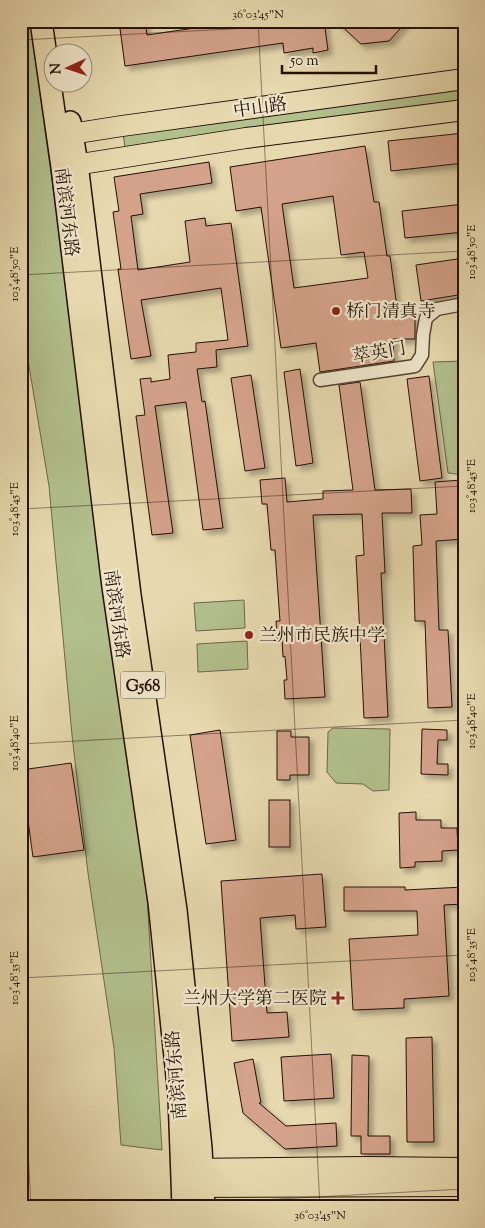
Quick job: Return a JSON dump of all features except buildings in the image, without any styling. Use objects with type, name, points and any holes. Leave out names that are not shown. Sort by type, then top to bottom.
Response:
[{"type":"highway","name":"南滨河东路","points":[[41,21],[70,165],[176,910],[204,1188]]},
{"type":"highway","points":[[53,21],[56,42]]},
{"type":"highway","name":"南滨河东路","points":[[63,92],[65,136]]},
{"type":"highway","name":"南滨河东路","points":[[70,165],[113,587],[159,902],[179,1096],[182,1189]]},
{"type":"main road","name":"中山路","points":[[65,136],[464,79]]},
{"type":"main road","name":"中山路","points":[[70,165],[246,138],[464,110]]},
{"type":"main road","points":[[182,1189],[464,1168]]},
{"type":"main road","points":[[182,1189],[253,1182],[464,1179]]},
{"type":"main road","points":[[253,1182],[464,1186]]},
{"type":"main road","points":[[204,1188],[251,1194],[464,1194]]},
{"type":"street","name":"萃英门","points":[[320,380],[416,366],[422,354],[426,318],[437,308],[464,304]]},
{"type":"green space","points":[[21,21],[30,21],[144,845],[162,1150],[121,1145],[114,1048],[88,873],[72,735],[49,486],[21,318]]},
{"type":"green space","points":[[464,89],[464,102],[125,147],[123,134]]},
{"type":"green space","points":[[464,361],[464,475],[448,473],[433,362]]},
{"type":"green space","points":[[244,600],[245,628],[196,631],[194,603]]},
{"type":"green space","points":[[247,641],[248,669],[198,672],[197,644]]},
{"type":"green space","points":[[333,728],[390,729],[389,790],[373,791],[363,784],[336,783],[327,772],[328,732]]},
{"type":"place","name":"桥门清真寺","points":[[336,311]]},
{"type":"place","name":"兰州市民族中学","points":[[249,635]]},
{"type":"place","name":"兰州大学第二医院","points":[[338,998]]}]
